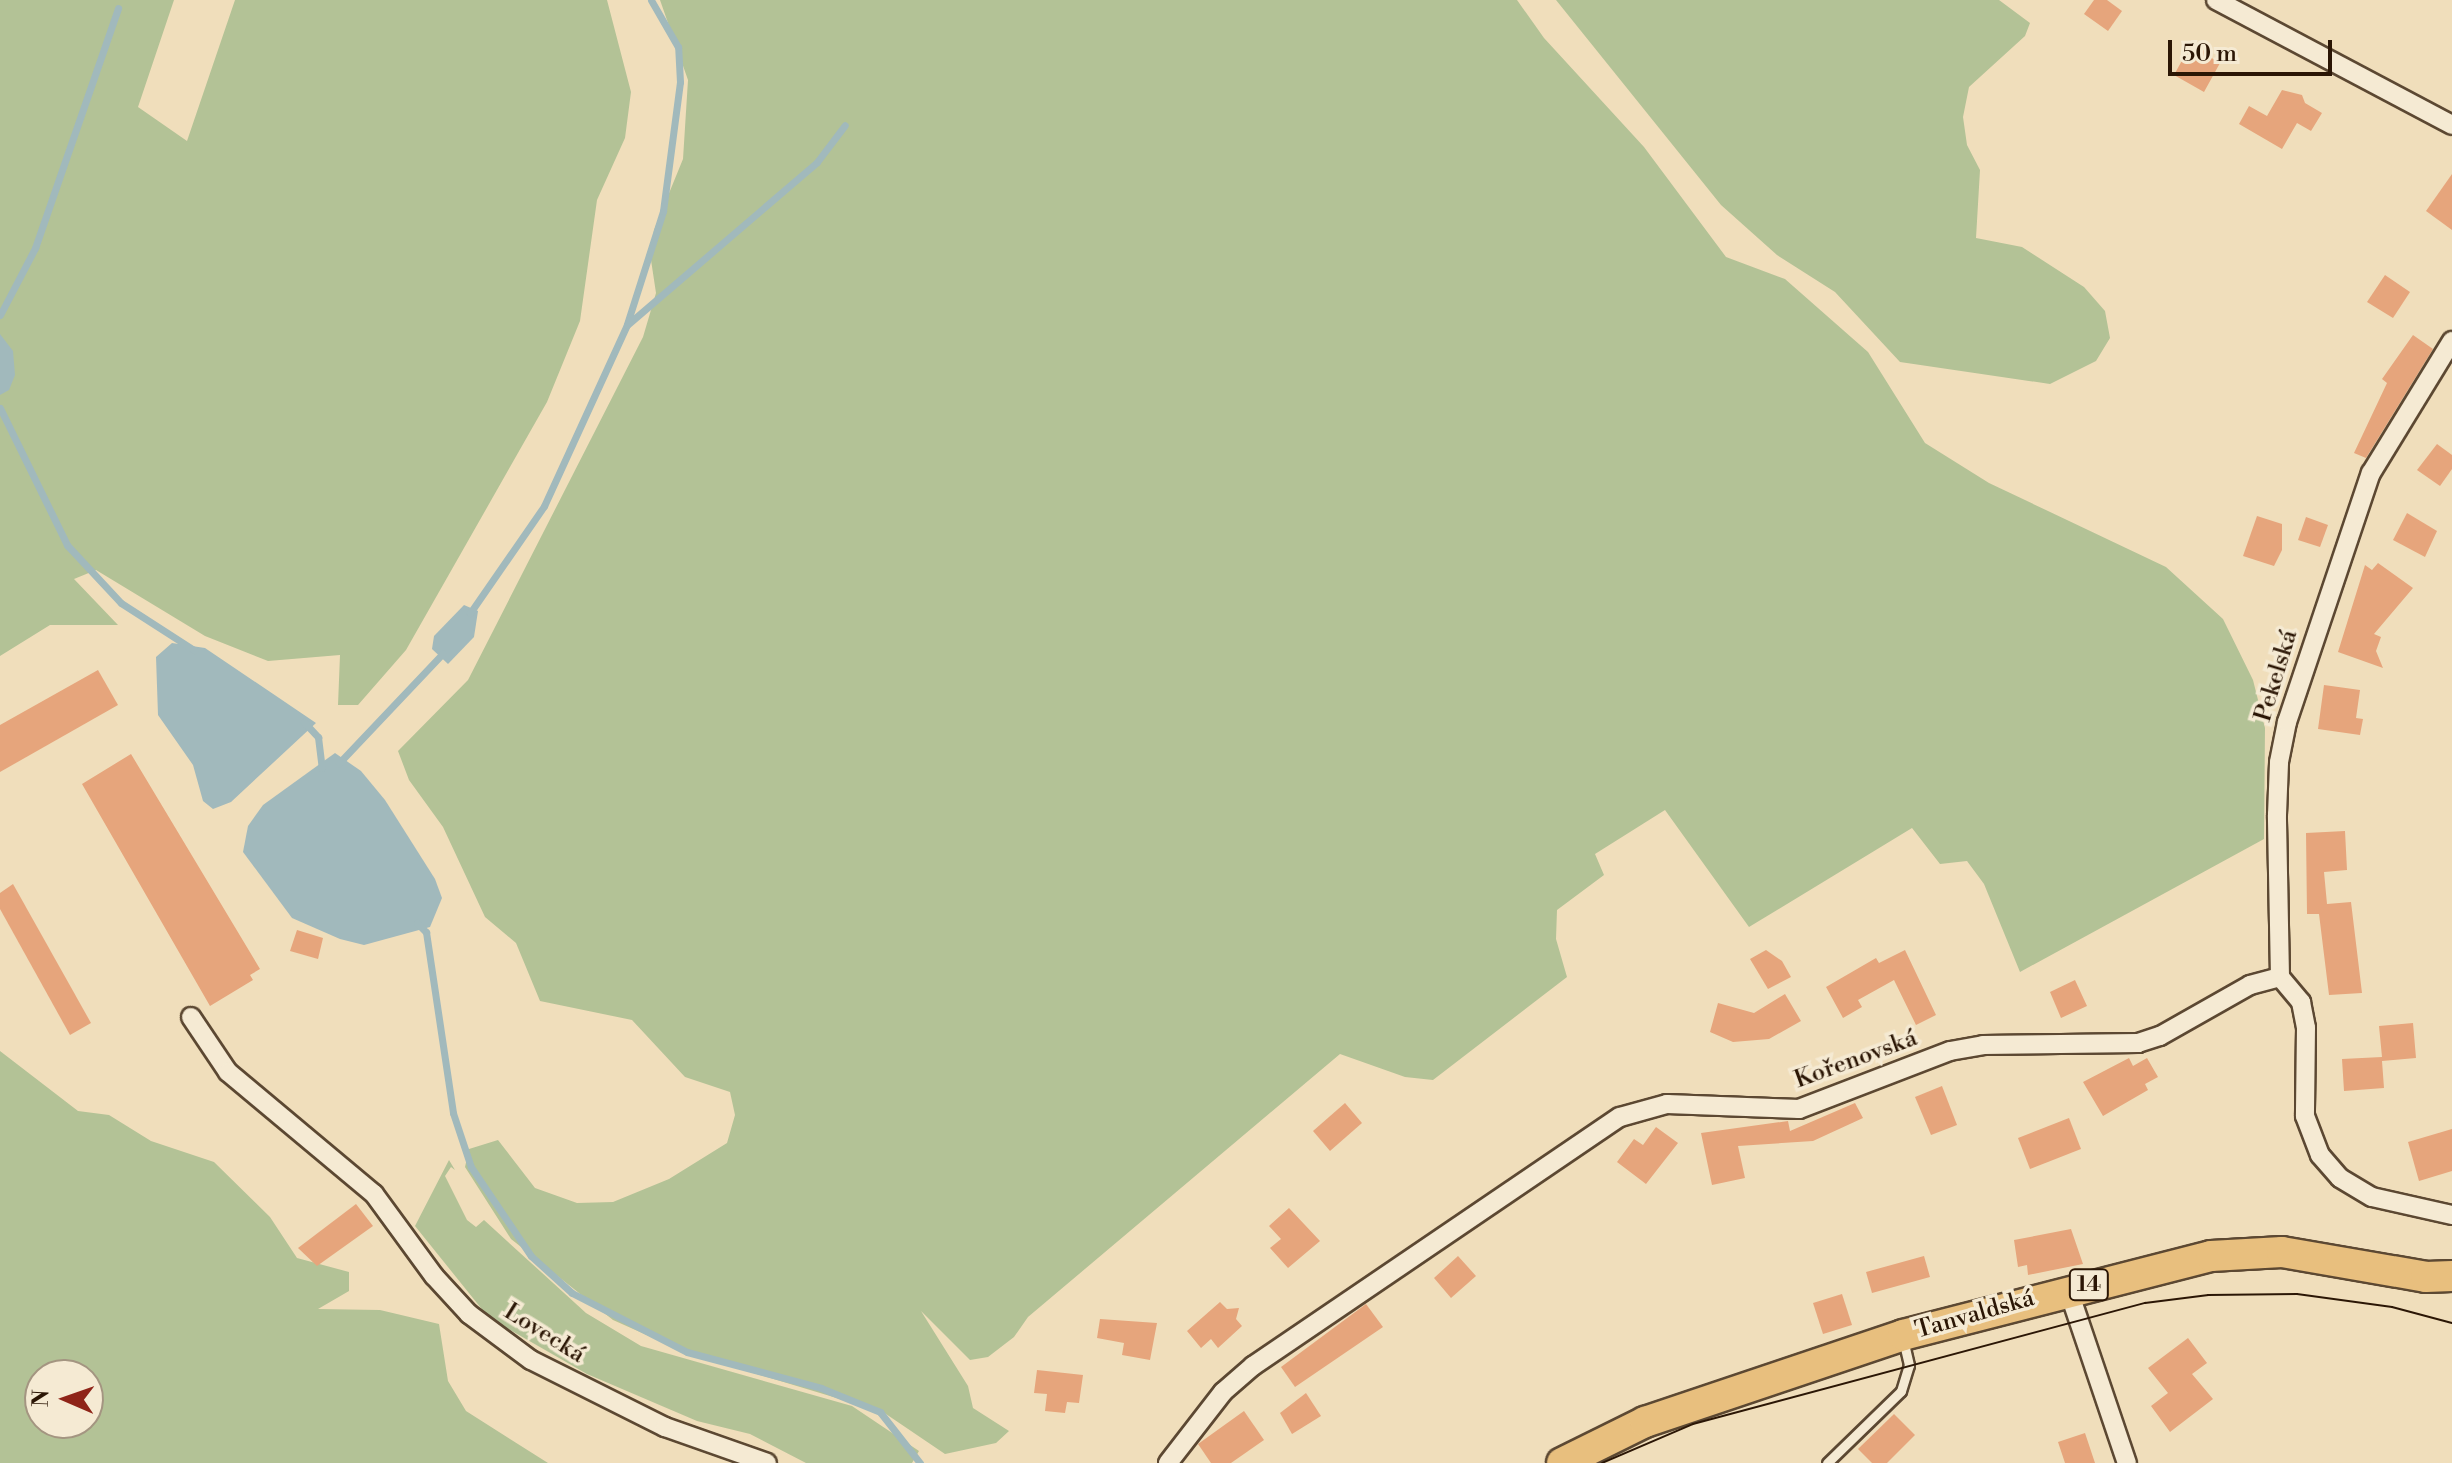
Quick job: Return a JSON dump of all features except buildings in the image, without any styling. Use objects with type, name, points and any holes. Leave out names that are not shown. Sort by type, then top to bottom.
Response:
[{"type":"main road","name":"Tanvaldská","points":[[1562,1463],[1645,1422],[1903,1335],[2068,1289],[2211,1256],[2263,1251],[2452,1276]]},
{"type":"street","points":[[2216,0],[2452,125]]},
{"type":"street","name":"Pekelská","points":[[2280,977],[2277,815],[2279,762],[2287,722],[2371,473],[2407,407],[2452,341]]},
{"type":"street","points":[[2280,977],[2301,1002],[2306,1028],[2305,1116],[2320,1155],[2340,1178],[2372,1197],[2452,1215]]},
{"type":"street","name":"Kořenovská","points":[[1168,1463],[1223,1392],[1253,1366],[1620,1117],[1667,1104],[1799,1109],[1950,1051],[1983,1045],[2138,1043],[2160,1036],[2250,985],[2280,977]]},
{"type":"street","name":"Lovecká","points":[[191,1017],[228,1072],[351,1172],[469,1314],[531,1360],[665,1427],[767,1463]]},
{"type":"street","points":[[2068,1289],[2127,1463]]},
{"type":"lane","points":[[1827,1463],[1901,1391],[1909,1365],[1903,1335]]},
{"type":"green space","points":[[0,0],[174,0],[138,107],[187,141],[235,0],[607,0],[631,92],[625,138],[597,200],[580,321],[547,402],[406,650],[358,705],[338,705],[340,655],[268,661],[205,636],[96,570],[74,579],[118,625],[50,625],[0,656]]},
{"type":"green space","points":[[660,0],[1517,0],[1544,38],[1644,147],[1726,257],[1785,279],[1868,352],[1925,443],[1989,483],[2166,567],[2223,619],[2253,680],[2265,728],[2264,839],[2020,972],[1984,884],[1967,861],[1940,864],[1912,828],[1749,927],[1665,810],[1595,854],[1604,875],[1557,910],[1556,939],[1567,977],[1433,1080],[1405,1077],[1340,1054],[1028,1317],[1014,1337],[988,1357],[970,1360],[921,1311],[968,1386],[973,1408],[1009,1431],[996,1443],[945,1454],[883,1412],[687,1353],[613,1320],[511,1239],[465,1167],[469,1149],[498,1140],[535,1188],[577,1203],[613,1202],[669,1179],[727,1143],[735,1115],[730,1092],[685,1077],[632,1020],[540,1001],[516,943],[485,917],[443,827],[409,780],[398,751],[468,680],[643,337],[656,293],[651,260],[654,230],[683,159],[688,80]]},
{"type":"green space","points":[[1556,0],[1999,0],[2030,23],[2025,36],[1969,87],[1963,117],[1967,145],[1980,170],[1976,238],[2022,247],[2084,287],[2105,311],[2110,338],[2096,361],[2050,384],[1900,362],[1835,292],[1777,255],[1721,205]]},
{"type":"green space","points":[[0,1051],[78,1111],[109,1115],[151,1141],[214,1162],[270,1217],[297,1258],[349,1272],[349,1291],[318,1309],[380,1310],[439,1324],[448,1381],[466,1411],[548,1463],[0,1463]]},
{"type":"green space","points":[[449,1160],[455,1170],[451,1167],[445,1176],[467,1220],[476,1227],[484,1220],[586,1313],[641,1346],[852,1406],[919,1451],[912,1463],[806,1463],[750,1434],[697,1421],[587,1374],[489,1318],[415,1226]]},
{"type":"water","points":[[0,334],[13,351],[15,375],[9,390],[0,395]]},
{"type":"water","points":[[464,605],[478,611],[474,637],[448,664],[432,649],[434,636]]},
{"type":"water","points":[[172,643],[205,648],[316,723],[231,802],[213,809],[203,801],[193,765],[158,715],[156,657]]},
{"type":"water","points":[[335,753],[361,771],[385,800],[435,879],[442,898],[430,927],[364,945],[340,939],[292,918],[243,852],[248,826],[263,805]]},
{"type":"waterway","points":[[627,324],[663,211],[680,82],[678,47],[651,0]]},
{"type":"waterway","points":[[0,315],[35,248],[118,8]]},
{"type":"waterway","points":[[470,613],[544,506],[627,325],[817,162],[845,125]]},
{"type":"waterway","points":[[0,408],[67,545],[121,603],[194,650]]},
{"type":"waterway","points":[[339,763],[443,653]]},
{"type":"waterway","points":[[304,722],[318,737],[322,768]]},
{"type":"waterway","points":[[417,923],[426,932],[453,1113],[471,1167],[531,1256],[572,1293],[687,1352],[821,1388],[880,1412],[920,1463]]},
{"type":"tram line","points":[[1602,1463],[1693,1424],[2145,1303],[2208,1295],[2297,1294],[2392,1307],[2452,1323]]}]
